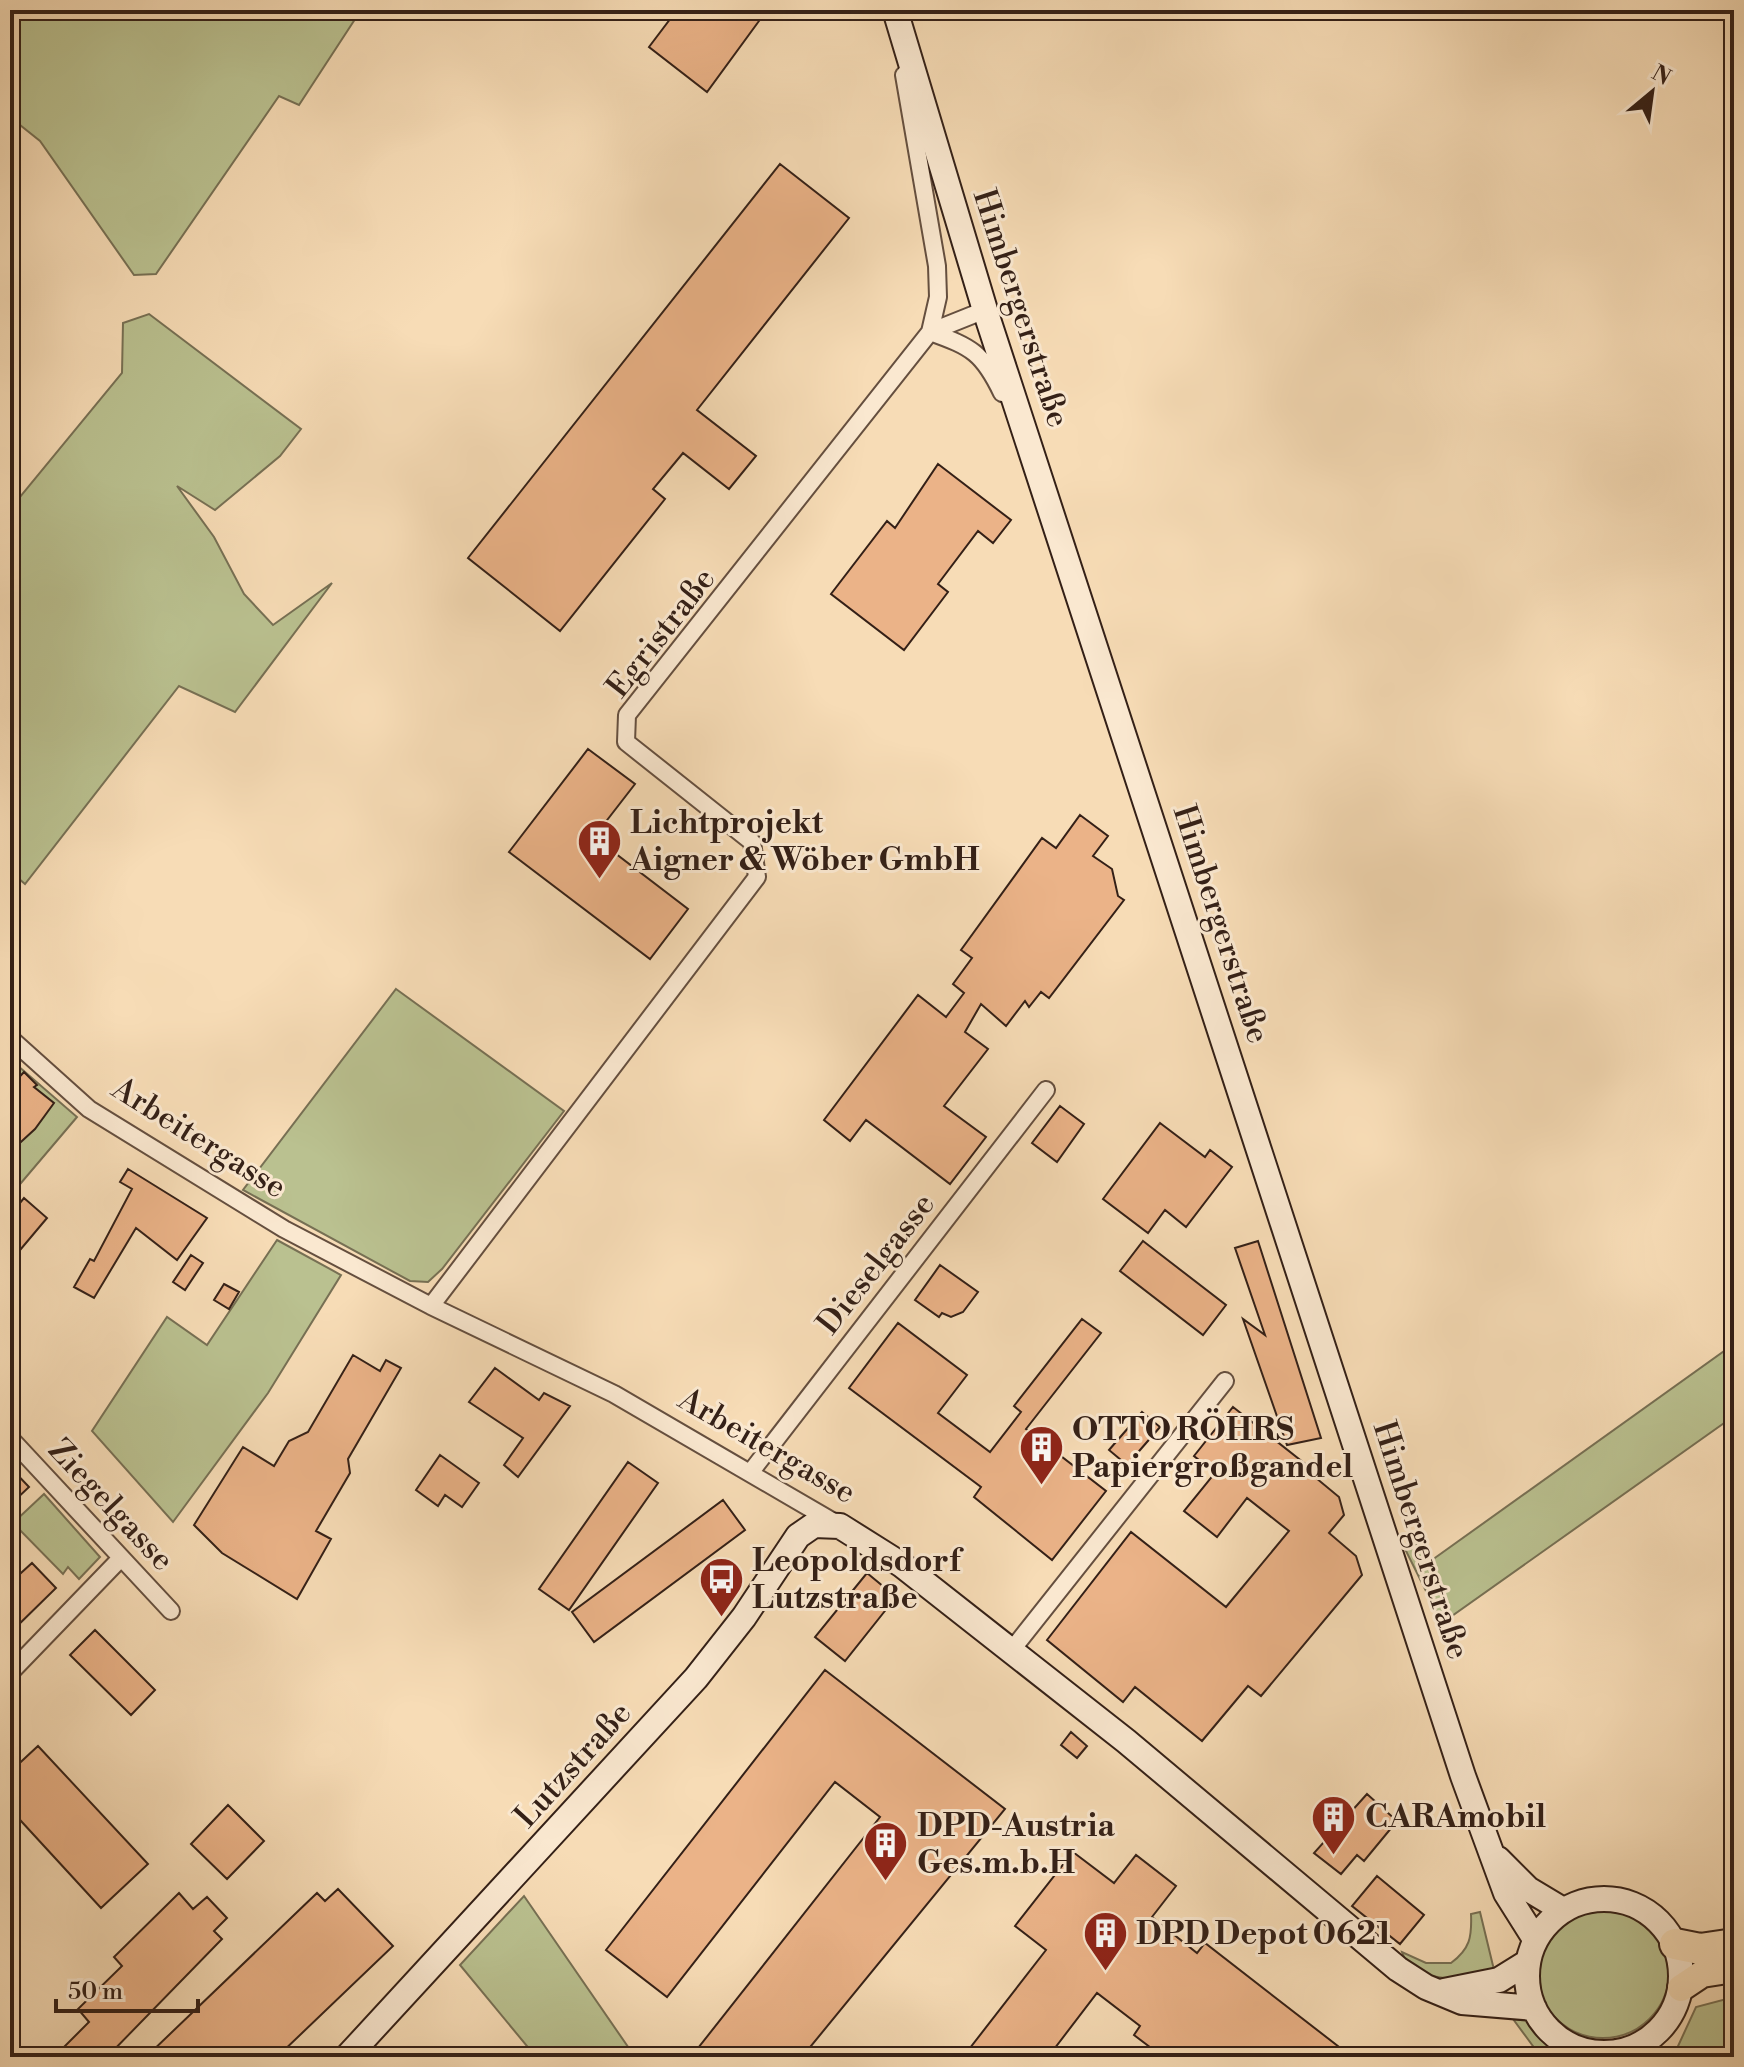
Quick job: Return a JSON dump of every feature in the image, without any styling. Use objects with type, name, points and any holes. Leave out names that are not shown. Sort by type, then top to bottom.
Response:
[{"type":"highway","points":[[1675,1944],[1700,1949],[1734,1944]]},
{"type":"main road","points":[[1681,1988],[1702,1974],[1734,1969]]},
{"type":"street","name":"Himbergerstraße","points":[[894,10],[985,310],[1052,506],[1463,1776],[1506,1893],[1535,1939]]},
{"type":"street","points":[[894,10],[937,266],[938,297],[930,332],[962,343],[988,363],[1052,506]]},
{"type":"street","name":"Egristraße","points":[[431,1306],[757,877],[752,842],[626,742],[627,715],[930,332],[985,310]]},
{"type":"street","name":"Arbeitergasse","points":[[10,1038],[89,1109],[284,1229],[431,1306],[614,1394],[902,1565],[1126,1741],[1398,1969],[1462,2002],[1534,2008]]},
{"type":"street","name":"Dieselgasse","points":[[750,1473],[1046,1090]]},
{"type":"street","points":[[1011,1651],[1225,1381]]},
{"type":"street","name":"Ziegelgasse","points":[[10,1438],[171,1611]]},
{"type":"street","name":"Lutzstraße","points":[[347,2057],[696,1678],[744,1617],[798,1536],[814,1525],[840,1526]]},
{"type":"street","points":[[10,1673],[121,1558]]},
{"type":"street","name":"Himbergerstraße","points":[[1494,1854],[1528,1889],[1563,1910]]},
{"type":"street","points":[[1605,1898],[1626,1902],[1646,1911],[1663,1925],[1675,1944],[1681,1966],[1681,1988],[1667,2021],[1648,2039],[1623,2054],[1583,2053],[1553,2034],[1534,2008],[1528,1992],[1528,1962],[1535,1939],[1563,1910],[1583,1901],[1605,1898]]},
{"type":"street","points":[[1438,1991],[1499,1980],[1528,1962]]},
{"type":"green space","points":[[10,10],[361,10],[299,105],[279,96],[156,274],[134,275],[40,141],[10,117]]},
{"type":"green space","points":[[149,314],[301,429],[280,456],[215,510],[177,486],[214,537],[244,594],[273,625],[332,583],[235,712],[179,686],[25,884],[10,871],[10,509],[122,373],[123,323]]},
{"type":"green space","points":[[396,989],[564,1111],[442,1269],[428,1282],[410,1281],[243,1190]]},
{"type":"green space","points":[[10,1059],[77,1117],[10,1196]]},
{"type":"green space","points":[[277,1240],[341,1275],[268,1393],[173,1522],[92,1431],[167,1317],[207,1345]]},
{"type":"green space","points":[[1734,1344],[1734,1416],[1442,1623],[1404,1547],[1412,1540],[1432,1560]]},
{"type":"green space","points":[[44,1494],[100,1557],[79,1579],[68,1567],[63,1574],[13,1523]]},
{"type":"green space","points":[[524,1896],[635,2057],[536,2057],[460,1965]]},
{"type":"green space","points":[[1603,1906],[1628,1911],[1650,1925],[1664,1947],[1669,1972],[1664,1997],[1650,2019],[1628,2033],[1603,2038],[1578,2033],[1556,2019],[1542,1997],[1537,1972],[1542,1947],[1556,1925],[1578,1911]]},
{"type":"green space","points":[[1480,1912],[1495,1974],[1442,1978],[1417,1970],[1408,1963],[1402,1952],[1426,1963],[1451,1963],[1468,1942],[1471,1914]]},
{"type":"green space","points":[[1734,1997],[1734,2057],[1673,2057],[1696,2007]]},
{"type":"green space","points":[[1513,2019],[1527,2020],[1571,2057],[1541,2057]]},
{"type":"building","points":[[677,10],[767,10],[707,92],[649,47]]},
{"type":"building","points":[[780,164],[849,218],[697,410],[756,456],[729,489],[683,453],[653,489],[665,499],[560,631],[468,558]]},
{"type":"building","points":[[938,464],[1011,520],[993,543],[978,531],[938,584],[948,592],[904,650],[831,594],[887,521],[895,528]]},
{"type":"building","name":"Lichtprojekt Aigner & Wöber GmbH","points":[[588,749],[635,784],[594,837],[688,909],[650,959],[509,852]]},
{"type":"building","points":[[1080,815],[1108,836],[1093,856],[1112,869],[1118,896],[1124,900],[1049,998],[1041,992],[1029,1007],[1025,1001],[1006,1026],[981,1004],[965,1032],[988,1049],[944,1106],[986,1137],[950,1184],[866,1120],[850,1141],[824,1120],[918,995],[946,1017],[964,993],[953,984],[972,958],[961,950],[1042,838],[1056,848]]},
{"type":"building","points":[[24,1072],[37,1085],[34,1087],[54,1103],[35,1129],[10,1152],[10,1087]]},
{"type":"building","points":[[1060,1106],[1084,1124],[1057,1162],[1032,1143]]},
{"type":"building","points":[[1160,1123],[1205,1157],[1210,1150],[1232,1167],[1186,1227],[1165,1210],[1148,1233],[1103,1199]]},
{"type":"building","points":[[128,1169],[207,1218],[177,1260],[136,1228],[94,1298],[74,1287],[90,1259],[94,1261],[132,1189],[120,1182]]},
{"type":"building","points":[[24,1198],[47,1218],[10,1262],[10,1215]]},
{"type":"building","points":[[1143,1241],[1226,1305],[1203,1335],[1120,1271]]},
{"type":"building","points":[[1258,1241],[1321,1438],[1287,1445],[1243,1319],[1265,1335],[1235,1248]]},
{"type":"building","points":[[191,1255],[203,1263],[185,1290],[173,1282]]},
{"type":"building","points":[[940,1265],[978,1292],[963,1312],[951,1317],[942,1313],[939,1317],[915,1300]]},
{"type":"building","points":[[224,1284],[239,1292],[229,1309],[214,1300]]},
{"type":"building","points":[[1082,1319],[1101,1333],[1026,1429],[1106,1491],[1052,1560],[974,1497],[981,1487],[849,1388],[898,1323],[967,1375],[938,1413],[990,1452],[1021,1412],[1014,1406]]},
{"type":"building","points":[[353,1355],[380,1371],[386,1360],[401,1368],[348,1459],[350,1473],[316,1531],[331,1539],[297,1599],[222,1553],[194,1525],[243,1447],[274,1466],[289,1441],[308,1432]]},
{"type":"building","points":[[495,1368],[539,1400],[544,1393],[570,1406],[518,1477],[504,1465],[523,1438],[469,1402]]},
{"type":"building","points":[[1233,1407],[1313,1470],[1310,1473],[1339,1497],[1344,1515],[1329,1533],[1356,1556],[1362,1575],[1261,1696],[1248,1686],[1202,1741],[1135,1687],[1123,1702],[1047,1640],[1131,1532],[1226,1607],[1289,1531],[1247,1498],[1217,1537],[1184,1511],[1215,1473],[1194,1456]]},
{"type":"building","points":[[1142,1412],[1160,1427],[1127,1465],[1109,1450]]},
{"type":"building","points":[[440,1455],[479,1483],[462,1507],[445,1495],[438,1506],[416,1490]]},
{"type":"building","points":[[628,1462],[658,1483],[569,1610],[539,1589]]},
{"type":"building","points":[[10,1467],[29,1487],[10,1505]]},
{"type":"building","points":[[723,1500],[745,1530],[594,1642],[572,1612]]},
{"type":"building","points":[[32,1563],[56,1588],[10,1633],[10,1583]]},
{"type":"building","points":[[867,1573],[896,1597],[845,1661],[815,1637]]},
{"type":"building","points":[[95,1630],[155,1690],[131,1715],[70,1655]]},
{"type":"building","name":"DPD-Austria Ges.m.b.H","points":[[825,1670],[1005,1809],[802,2057],[691,2057],[880,1817],[835,1782],[667,1997],[606,1950]]},
{"type":"building","points":[[1071,1732],[1087,1746],[1077,1758],[1061,1745]]},
{"type":"building","points":[[38,1746],[148,1864],[101,1908],[10,1809],[10,1772]]},
{"type":"building","points":[[1367,1794],[1397,1821],[1364,1861],[1357,1855],[1341,1874],[1314,1853]]},
{"type":"building","points":[[228,1805],[264,1841],[227,1879],[191,1844]]},
{"type":"building","name":"DPD Depot 0621","points":[[1073,1852],[1114,1883],[1136,1855],[1176,1886],[1152,1917],[1197,1953],[1205,1943],[1352,2057],[1163,2057],[1134,2035],[1140,2026],[1097,1993],[1048,2057],[963,2057],[1046,1950],[1015,1926]]},
{"type":"building","points":[[1377,1876],[1424,1915],[1400,1944],[1352,1906]]},
{"type":"building","points":[[338,1889],[393,1946],[277,2057],[146,2057],[317,1893],[325,1901]]},
{"type":"building","points":[[179,1893],[193,1909],[207,1897],[227,1918],[214,1931],[222,1939],[107,2057],[54,2057],[89,2022],[78,2009],[122,1966],[114,1957]]},
{"type":"place","name":"Lichtprojekt Aigner & Wöber GmbH","points":[[599,880]]},
{"type":"place","name":"OTTO RÖHRS Papiergroßgandel","points":[[1041,1487]]},
{"type":"place","name":"Leopoldsdorf Lutzstraße","points":[[721,1618]]},
{"type":"place","name":"CARAmobil","points":[[1334,1856]]},
{"type":"place","name":"DPD-Austria Ges.m.b.H","points":[[886,1883]]},
{"type":"place","name":"DPD Depot 0621","points":[[1105,1973]]}]
